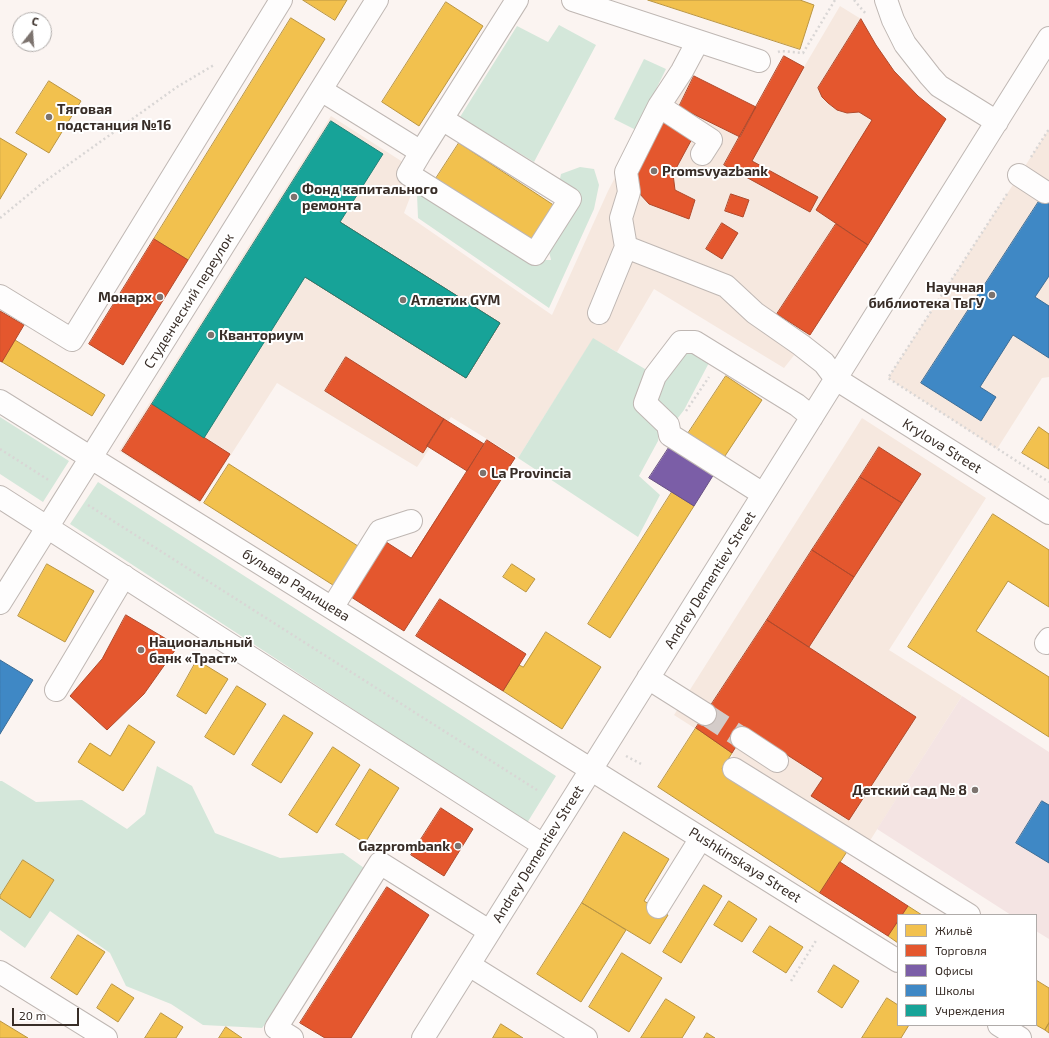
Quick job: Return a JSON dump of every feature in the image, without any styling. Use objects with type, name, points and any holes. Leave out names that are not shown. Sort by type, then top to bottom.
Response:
[{"type":"street","points":[[0,296],[72,340],[281,0]]},
{"type":"street","name":"Студенческий переулок","points":[[0,603],[378,0]]},
{"type":"street","points":[[442,119],[570,199],[535,254],[408,174],[421,152],[517,0]]},
{"type":"street","points":[[573,0],[759,61]]},
{"type":"street","points":[[886,0],[893,20],[905,44],[939,86],[997,122]]},
{"type":"street","name":"Andrey Dementiev Street","points":[[423,1038],[1049,38]]},
{"type":"street","points":[[599,313],[626,247],[621,218],[629,192],[626,172],[659,106],[682,71],[698,41]]},
{"type":"street","points":[[321,90],[421,152]]},
{"type":"street","points":[[659,106],[711,140],[702,154]]},
{"type":"street","points":[[1019,175],[1045,192]]},
{"type":"street","points":[[626,247],[726,286],[755,313],[802,345],[824,363],[836,379]]},
{"type":"street","points":[[686,328],[719,357]]},
{"type":"street","points":[[763,494],[670,435],[668,425],[645,404],[655,376],[681,342],[695,342],[797,405],[812,417]]},
{"type":"street","name":"Krylova Street","points":[[836,379],[1049,514]]},
{"type":"street","name":"бульвар Радищева","points":[[0,401],[591,769]]},
{"type":"street","points":[[0,497],[543,845]]},
{"type":"street","points":[[332,608],[380,531],[411,521]]},
{"type":"street","points":[[56,690],[124,576]]},
{"type":"street","points":[[648,678],[705,714]]},
{"type":"street","points":[[742,738],[777,761]]},
{"type":"street","name":"Pushkinskaya Street","points":[[591,769],[897,960]]},
{"type":"street","points":[[734,769],[967,914]]},
{"type":"street","points":[[658,907],[701,838]]},
{"type":"street","points":[[292,1038],[276,1028],[380,863],[489,931]]},
{"type":"street","points":[[469,965],[586,1038]]},
{"type":"street","points":[[0,972],[106,1038]]},
{"type":"street","points":[[1001,1026],[1020,1038]]},
{"type":"path","points":[[759,61],[781,51],[803,53],[835,0]]},
{"type":"path","points":[[854,0],[867,17]]},
{"type":"path","points":[[0,218],[44,182],[177,87],[225,58],[249,52]]},
{"type":"path","points":[[1019,175],[888,378],[1049,482]]},
{"type":"path","points":[[670,435],[719,357]]},
{"type":"path","points":[[0,449],[537,790]]},
{"type":"path","points":[[791,981],[817,939]]},
{"type":"shaded area","points":[[840,6],[861,19],[876,45],[894,71],[918,96],[946,119],[810,335],[784,368],[654,289],[617,352],[593,339],[518,458],[451,417],[417,467],[277,383],[200,503],[119,451],[331,116],[409,166],[414,187],[404,213],[552,315],[608,191],[672,67],[756,107],[784,56],[804,67]]},
{"type":"shaded area","points":[[1049,129],[1049,377],[1042,378],[997,449],[888,378]]},
{"type":"shaded area","points":[[862,418],[986,498],[889,650],[962,696],[864,850],[734,769],[732,752],[674,715]]},
{"type":"shaded area","name":"Детский сад № 8","points":[[962,696],[1049,752],[1049,939],[1037,932],[1037,914],[1009,914],[877,829]]},
{"type":"green space","points":[[559,25],[596,45],[534,162],[460,117],[517,26],[548,42]]},
{"type":"green space","points":[[644,59],[666,69],[636,130],[614,119]]},
{"type":"green space","points":[[580,167],[594,169],[599,185],[594,209],[549,308],[418,218],[417,194],[424,190],[537,260],[551,260],[547,243],[561,174]]},
{"type":"green space","points":[[593,338],[645,369],[669,370],[686,348],[711,359],[684,410],[674,423],[662,415],[658,441],[639,476],[660,495],[638,537],[518,458]]},
{"type":"green space","points":[[0,417],[69,461],[43,502],[0,474]]},
{"type":"green space","points":[[98,482],[556,776],[527,823],[70,524]]},
{"type":"green space","points":[[157,766],[192,786],[215,833],[280,858],[343,853],[364,868],[344,902],[321,935],[294,988],[262,1028],[203,1025],[171,1004],[126,986],[110,953],[50,911],[25,948],[0,930],[0,781],[36,802],[82,800],[127,829],[145,814]]},
{"type":"building: Жильё","points":[[303,0],[347,0],[335,20]]},
{"type":"building: Жильё","points":[[648,0],[800,0],[814,5],[800,49]]},
{"type":"building: Жильё","points":[[446,2],[483,26],[419,126],[382,102]]},
{"type":"building: Жильё","points":[[291,18],[325,39],[188,260],[154,239]]},
{"type":"building: Жильё","name":"Тяговая подстанция №16","points":[[49,81],[81,101],[49,153],[16,133]]},
{"type":"building: Жильё","points":[[0,138],[27,154],[0,199]]},
{"type":"building: Жильё","points":[[459,143],[555,206],[531,243],[435,180]]},
{"type":"building: Жильё","points":[[15,340],[105,395],[92,416],[2,362]]},
{"type":"building: Жильё","points":[[726,376],[762,400],[723,459],[687,435]]},
{"type":"building: Жильё","points":[[1039,427],[1049,434],[1049,469],[1022,453]]},
{"type":"building: Жильё","points":[[229,464],[361,548],[336,587],[204,503]]},
{"type":"building: Жильё","points":[[672,492],[694,506],[610,638],[588,624]]},
{"type":"building: Жильё","points":[[993,514],[1049,550],[1049,607],[1008,581],[976,631],[1049,677],[1049,737],[908,647]]},
{"type":"building: Жильё","points":[[47,564],[94,591],[65,642],[18,616]]},
{"type":"building: Жильё","points":[[512,564],[535,579],[526,592],[503,577]]},
{"type":"building: Жильё","points":[[546,632],[601,667],[562,729],[503,691],[519,665],[523,667]]},
{"type":"building: Жильё","points":[[197,660],[228,679],[206,714],[177,696]]},
{"type":"building: Жильё","points":[[237,686],[266,704],[234,755],[205,737]]},
{"type":"building: Жильё","points":[[284,715],[313,733],[281,783],[252,765]]},
{"type":"building: Жильё","points":[[129,725],[155,742],[123,791],[78,762],[90,743],[110,756]]},
{"type":"building: Жильё","points":[[696,728],[732,753],[722,769],[848,850],[820,893],[658,787]]},
{"type":"building: Жильё","points":[[333,747],[360,765],[317,833],[289,815]]},
{"type":"building: Жильё","points":[[370,769],[399,788],[365,843],[336,825]]},
{"type":"building: Жильё","points":[[624,832],[669,859],[644,901],[668,915],[650,944],[582,903]]},
{"type":"building: Жильё","points":[[23,860],[54,880],[30,918],[0,898]]},
{"type":"building: Жильё","points":[[704,885],[722,896],[681,963],[663,952]]},
{"type":"building: Жильё","points":[[729,901],[757,919],[742,942],[714,925]]},
{"type":"building: Жильё","points":[[582,903],[626,930],[581,1002],[537,974]]},
{"type":"building: Жильё","points":[[908,906],[920,914],[903,914]]},
{"type":"building: Жильё","points":[[897,922],[897,942],[888,936]]},
{"type":"building: Жильё","points":[[770,926],[803,947],[786,973],[753,952]]},
{"type":"building: Жильё","points":[[78,935],[105,952],[77,995],[51,978]]},
{"type":"building: Жильё","points":[[622,953],[662,978],[629,1032],[589,1007]]},
{"type":"building: Жильё","points":[[834,965],[859,981],[842,1008],[818,992]]},
{"type":"building: Жильё","points":[[1037,981],[1049,988],[1049,1023],[1045,1030],[1037,1026]]},
{"type":"building: Жильё","points":[[112,984],[134,998],[118,1022],[97,1008]]},
{"type":"building: Жильё","points":[[887,998],[897,1004],[897,1026],[908,1026],[901,1038],[862,1038]]},
{"type":"building: Жильё","points":[[666,999],[695,1017],[682,1038],[641,1038]]},
{"type":"building: Жильё","points":[[161,1013],[183,1027],[176,1038],[145,1038]]},
{"type":"building: Жильё","points":[[0,1021],[28,1038],[0,1038]]},
{"type":"building: Жильё","points":[[1049,1023],[1049,1033],[1045,1030]]},
{"type":"building: Жильё","points":[[501,1024],[523,1038],[493,1038]]},
{"type":"building: Жильё","points":[[226,1027],[242,1038],[219,1038]]},
{"type":"building: Жильё","points":[[707,1033],[715,1038],[704,1038]]},
{"type":"building: Торговля","points":[[861,19],[876,45],[894,71],[918,96],[946,119],[868,245],[816,210],[872,120],[859,112],[847,113],[837,110],[822,97],[818,88]]},
{"type":"building: Торговля","points":[[784,56],[804,67],[752,161],[818,197],[810,212],[724,165]]},
{"type":"building: Торговля","points":[[694,76],[756,107],[740,137],[679,107]]},
{"type":"building: Торговля","name":"Promsvyazbank","points":[[659,117],[693,137],[673,174],[675,190],[695,200],[689,219],[649,204],[639,193],[633,168]]},
{"type":"building: Торговля","points":[[731,194],[749,200],[743,217],[725,211]]},
{"type":"building: Торговля","name":"Атлетик GYM","points":[[340,222],[500,323],[466,378],[305,277]]},
{"type":"building: Торговля","points":[[722,223],[738,233],[722,259],[706,249]]},
{"type":"building: Торговля","points":[[836,224],[868,245],[810,335],[777,314]]},
{"type":"building: Торговля","points":[[154,239],[188,260],[123,365],[89,344]]},
{"type":"building: Торговля","points":[[0,311],[24,325],[2,362],[0,361]]},
{"type":"building: Торговля","points":[[346,357],[444,419],[423,453],[325,391]]},
{"type":"building: Торговля","points":[[152,404],[230,454],[200,501],[122,451]]},
{"type":"building: Торговля","points":[[444,419],[484,444],[467,471],[427,446]]},
{"type":"building: Торговля","points":[[487,440],[515,458],[404,631],[348,595],[383,540],[411,558]]},
{"type":"building: Торговля","points":[[879,447],[921,474],[902,503],[860,477]]},
{"type":"building: Торговля","points":[[860,477],[902,503],[854,577],[812,550]]},
{"type":"building: Торговля","points":[[812,550],[854,577],[809,647],[767,620]]},
{"type":"building: Торговля","points":[[440,599],[526,654],[503,691],[416,636]]},
{"type":"building: Торговля","points":[[126,615],[178,646],[144,694],[107,730],[70,696],[102,659]]},
{"type":"building: Торговля","points":[[767,620],[916,717],[849,820],[811,796],[823,778],[747,729],[732,753],[696,728]]},
{"type":"building: Торговля","points":[[441,808],[473,829],[444,876],[411,855]]},
{"type":"building: Торговля","points":[[840,862],[908,906],[903,914],[897,914],[897,922],[888,936],[820,893]]},
{"type":"building: Торговля","points":[[387,887],[429,915],[351,1038],[325,1038],[300,1023]]},
{"type":"building: Офисы","points":[[670,446],[714,474],[694,506],[649,478]]},
{"type":"building: Школы","points":[[1045,192],[1049,195],[1049,276],[1035,297],[1049,306],[1049,358],[1013,335],[980,387],[996,397],[981,421],[921,383]]},
{"type":"building: Школы","points":[[0,660],[33,680],[0,734]]},
{"type":"building: Школы","points":[[1042,801],[1049,805],[1049,863],[1016,843]]},
{"type":"building: Учреждения","points":[[331,121],[383,154],[340,222],[500,323],[466,378],[305,277],[204,438],[152,404]]},
{"type":"tunnel","points":[[705,714],[742,738]]},
{"type":"place","name":"Тяговая подстанция №16","points":[[49,117]]},
{"type":"place","name":"Promsvyazbank","points":[[654,171]]},
{"type":"place","name":"Фонд капитального ремонта","points":[[294,197]]},
{"type":"place","name":"Научная библиотека ТвГУ","points":[[992,295]]},
{"type":"place","name":"Монарх","points":[[160,297]]},
{"type":"place","name":"Атлетик GYM","points":[[403,300]]},
{"type":"place","name":"Кванториум","points":[[211,335]]},
{"type":"place","name":"La Provincia","points":[[483,473]]},
{"type":"place","name":"Национальный банк «Траст»","points":[[141,650]]},
{"type":"place","name":"Детский сад № 8","points":[[975,790]]},
{"type":"place","name":"Gazprombank","points":[[458,846]]}]
